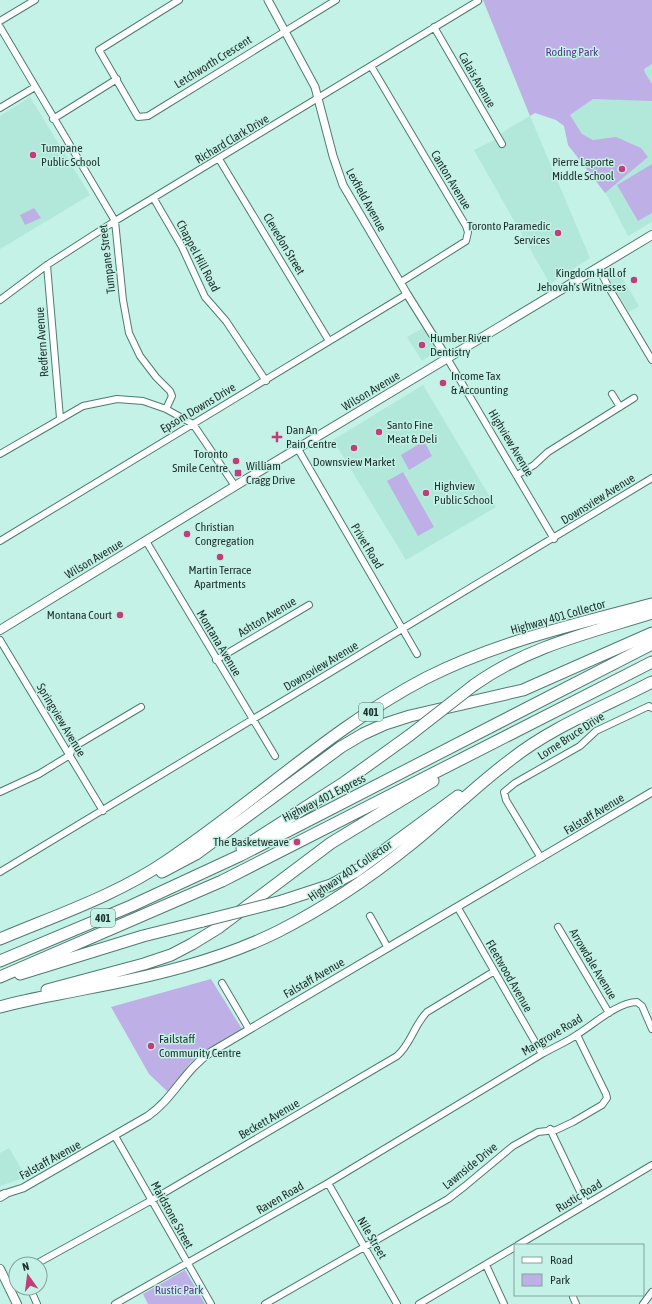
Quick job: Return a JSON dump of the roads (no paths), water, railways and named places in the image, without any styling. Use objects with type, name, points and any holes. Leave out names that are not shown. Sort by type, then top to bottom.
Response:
[{"type":"highway","name":"Highway 401 Collector","points":[[0,939],[125,886],[167,861],[347,728],[426,678],[472,658],[519,641],[652,604]]},
{"type":"highway","points":[[205,872],[342,784],[410,735],[495,670],[544,647],[652,612]]},
{"type":"highway","points":[[125,886],[141,883],[196,854],[341,747],[363,734],[410,716],[523,690],[652,633]]},
{"type":"highway","name":"Highway 401 Express","points":[[0,961],[131,906],[269,841],[652,644]]},
{"type":"highway","name":"401","points":[[0,978],[222,881],[652,662]]},
{"type":"highway","name":"Highway 401 Collector","points":[[0,1007],[25,999],[84,989],[211,958],[278,932],[322,907],[358,884],[410,845],[509,760],[543,737],[652,682]]},
{"type":"highway","points":[[0,978],[203,921],[282,902],[331,885],[355,872],[509,760]]},
{"type":"highway","points":[[25,999],[55,987],[144,964],[171,955],[192,944],[218,928],[331,843],[430,783],[457,761]]},
{"type":"main road","name":"Wilson Avenue","points":[[0,630],[235,486],[652,235]]},
{"type":"main road","points":[[0,1269],[17,1304]]},
{"type":"street","points":[[0,21],[34,0]]},
{"type":"street","points":[[53,119],[117,79],[99,50],[179,0]]},
{"type":"street","name":"Lexfield Avenue","points":[[268,0],[315,87],[332,156],[343,185],[407,294],[447,358]]},
{"type":"street","name":"Letchworth Crescent","points":[[117,79],[138,117],[148,116],[285,30],[336,0]]},
{"type":"street","name":"Richard Clark Drive","points":[[0,300],[47,265],[115,221],[319,99],[478,1]]},
{"type":"street","name":"Tumpane Street","points":[[0,27],[53,119],[115,221],[126,323],[140,356],[156,377],[170,391],[172,396],[166,409]]},
{"type":"street","name":"Calais Avenue","points":[[434,27],[502,144]]},
{"type":"street","name":"Canton Avenue","points":[[371,66],[466,226],[468,232],[466,241],[461,245],[401,282]]},
{"type":"street","points":[[0,108],[35,87]]},
{"type":"street","name":"Clevedon Street","points":[[219,159],[330,341]]},
{"type":"street","name":"Chappel Hill Road","points":[[154,198],[182,247],[205,297],[226,320],[266,381]]},
{"type":"street","name":"Redfern Avenue","points":[[47,265],[60,418]]},
{"type":"street","points":[[598,267],[652,360]]},
{"type":"street","name":"Epsom Downs Drive","points":[[0,541],[266,381],[407,294]]},
{"type":"street","name":"Highview Avenue","points":[[447,358],[554,539]]},
{"type":"street","points":[[612,394],[620,407]]},
{"type":"street","points":[[517,475],[534,465],[548,452],[634,398]]},
{"type":"street","points":[[0,454],[83,406],[117,399],[143,401],[166,409],[193,424],[235,486]]},
{"type":"street","name":"Privet Road","points":[[298,449],[417,654]]},
{"type":"street","name":"Downsview Avenue","points":[[0,872],[404,630],[652,478]]},
{"type":"street","name":"Montana Avenue","points":[[146,541],[216,660],[275,756]]},
{"type":"street","name":"Ashton Avenue","points":[[216,660],[309,605]]},
{"type":"street","name":"Springview Avenue","points":[[0,640],[103,810]]},
{"type":"street","name":"Lorne Bruce Drive","points":[[541,858],[506,800],[504,792],[515,782],[580,746],[601,728],[638,710],[649,706],[652,708]]},
{"type":"street","points":[[0,792],[38,774],[70,755],[72,748],[141,707]]},
{"type":"street","name":"Falstaff Avenue","points":[[2,1195],[23,1188],[116,1136],[161,1107],[192,1066],[201,1059],[652,792]]},
{"type":"street","name":"Fleetwood Avenue","points":[[458,908],[542,1054]]},
{"type":"street","points":[[370,916],[388,948]]},
{"type":"street","name":"Arrowdale Avenue","points":[[558,927],[609,1013]]},
{"type":"street","name":"Beckett Avenue","points":[[48,1257],[152,1200],[397,1056],[405,1049],[420,1018],[427,1012],[494,972]]},
{"type":"street","points":[[222,983],[250,1029]]},
{"type":"street","name":"Mangrove Road","points":[[454,1108],[542,1054],[577,1035],[609,1013],[630,1003],[638,1002],[642,1006],[652,1029]]},
{"type":"street","name":"Lawnside Drive","points":[[265,1304],[448,1198],[465,1186],[513,1146],[538,1132],[550,1129],[556,1130],[602,1105],[607,1098],[606,1094],[577,1035]]},
{"type":"street","name":"Raven Road","points":[[115,1304],[328,1183],[454,1108]]},
{"type":"street","points":[[550,1129],[586,1204]]},
{"type":"street","name":"Maidstone Street","points":[[116,1136],[187,1264],[211,1304]]},
{"type":"street","name":"Rustic Road","points":[[520,1244],[652,1165]]},
{"type":"street","name":"Nile Street","points":[[328,1183],[397,1304]]},
{"type":"street","points":[[419,1304],[514,1248]]},
{"type":"street","points":[[486,1265],[504,1304]]},
{"type":"street","points":[[643,1304],[652,1292]]},
{"type":"street","points":[[573,1297],[576,1304]]},
{"type":"place","name":"Tumpane Public School","points":[[33,155]]},
{"type":"place","name":"Pierre Laporte Middle School","points":[[622,169]]},
{"type":"place","name":"Toronto Paramedic Services","points":[[558,233]]},
{"type":"place","name":"Kingdom Hall of Jehovah's Witnesses","points":[[634,280]]},
{"type":"place","name":"Humber River Dentistry","points":[[422,345]]},
{"type":"place","name":"Income Tax & Accounting","points":[[443,383]]},
{"type":"place","name":"Santo Fine Meat & Deli","points":[[379,432]]},
{"type":"place","name":"Dan An Pain Centre","points":[[277,437]]},
{"type":"place","name":"Downsview Market","points":[[354,448]]},
{"type":"place","name":"Toronto Smile Centre","points":[[236,461]]},
{"type":"place","name":"William Cragg Drive","points":[[238,473]]},
{"type":"place","name":"Highview Public School","points":[[426,493]]},
{"type":"place","name":"Christian Congregation","points":[[187,534]]},
{"type":"place","name":"Martin Terrace Apartments","points":[[220,557]]},
{"type":"place","name":"Montana Court","points":[[120,615]]},
{"type":"place","name":"The Basketweave","points":[[297,842]]},
{"type":"place","name":"Failstaff Community Centre","points":[[151,1046]]},
{"type":"park label","name":"Roding Park","points":[[572,52]]},
{"type":"park label","name":"Rustic Park","points":[[179,1290]]}]
